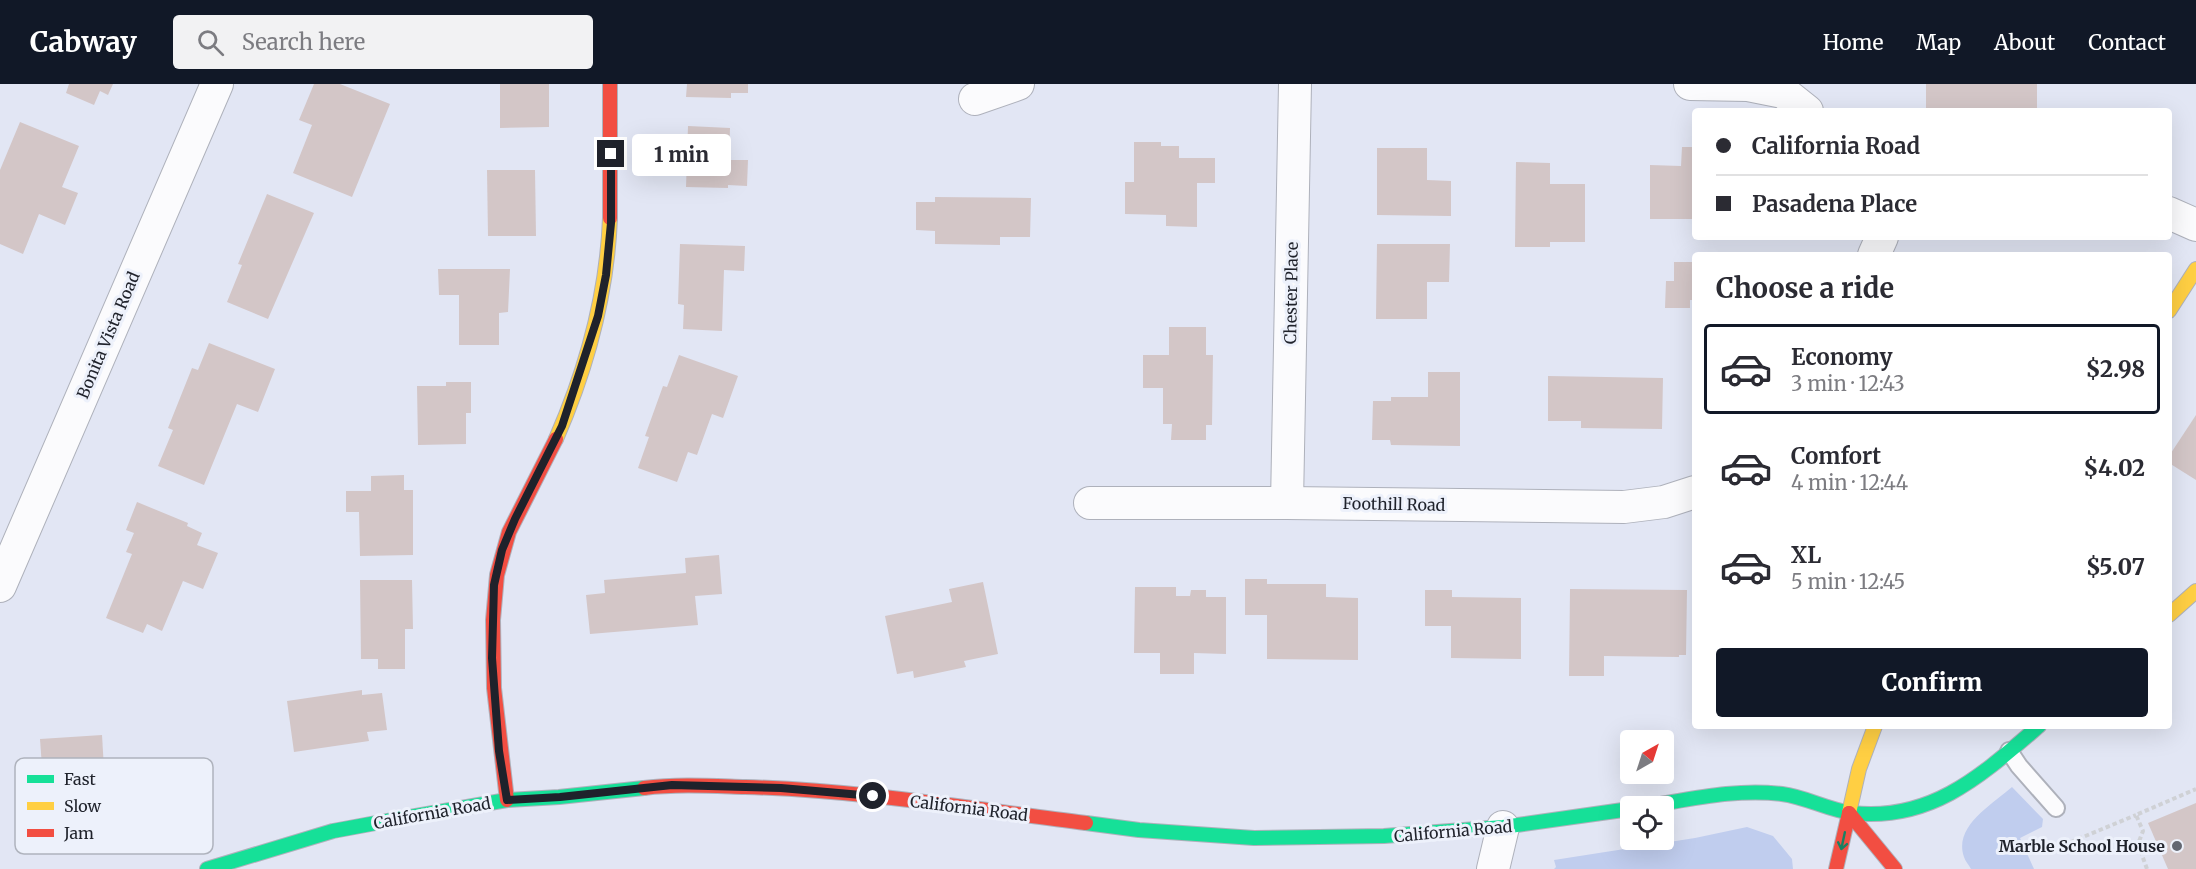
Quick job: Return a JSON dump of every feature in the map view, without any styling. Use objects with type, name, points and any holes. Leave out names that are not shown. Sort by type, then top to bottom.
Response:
[{"type":"main road","points":[[507,800],[499,751],[492,658],[494,585],[502,550],[562,426],[598,316],[606,275],[611,223],[610,84]]},
{"type":"main road","points":[[2172,306],[2196,269]]},
{"type":"main road","points":[[2172,612],[2196,591]]},
{"type":"main road","points":[[1836,869],[1858,771],[1874,729]]},
{"type":"main road","points":[[1674,802],[1719,794],[1753,792],[1785,794],[1849,813],[1876,816],[1896,815],[1941,800],[1959,789],[2035,729]]},
{"type":"main road","name":"California Road","points":[[207,869],[333,831],[507,800],[560,797],[672,785],[833,792],[1139,830],[1254,838],[1384,837],[1503,827],[1620,810]]},
{"type":"main road","points":[[1849,813],[1895,869]]},
{"type":"street","name":"Bonita Vista Road","points":[[0,586],[217,84]]},
{"type":"street","points":[[975,99],[1018,84]]},
{"type":"street","name":"Chester Place","points":[[1287,502],[1295,84]]},
{"type":"street","points":[[1690,84],[1748,85],[1783,92],[1803,108]]},
{"type":"street","points":[[2172,214],[2196,225]]},
{"type":"street","name":"Foothill Road","points":[[1090,503],[1287,502],[1624,507],[1664,502],[1692,493]]},
{"type":"street","points":[[1492,869],[1503,827]]},
{"type":"street","points":[[1503,827],[1509,869]]},
{"type":"lane","points":[[2009,751],[2055,808]]},
{"type":"path","points":[[2071,842],[2196,789]]},
{"type":"path","points":[[2136,815],[2143,831],[2138,844],[2147,869]]},
{"type":"shaded area","points":[[2012,787],[2043,819],[2042,827],[2020,838],[2034,869],[1971,869],[1964,857],[1962,846],[1964,835],[1969,826],[1986,808]]},
{"type":"shaded area","points":[[1747,827],[1773,836],[1792,859],[1793,869],[1554,869],[1556,867],[1554,860],[1620,850],[1674,850],[1674,841]]},
{"type":"building","points":[[69,84],[113,84],[108,95],[100,91],[94,105],[66,93]]},
{"type":"building","points":[[314,84],[340,84],[390,104],[352,197],[293,173],[312,125],[299,120]]},
{"type":"building","points":[[500,84],[549,84],[549,127],[500,128]]},
{"type":"building","points":[[687,84],[748,84],[748,93],[731,93],[731,98],[686,97]]},
{"type":"building","points":[[1926,84],[2037,84],[2037,108],[1926,108]]},
{"type":"building","points":[[20,122],[79,146],[62,187],[78,193],[65,225],[39,214],[23,254],[0,244],[0,170]]},
{"type":"building","points":[[688,126],[730,128],[729,160],[748,160],[747,186],[686,187]]},
{"type":"building","points":[[1134,142],[1161,142],[1161,146],[1179,146],[1179,158],[1215,158],[1215,183],[1197,183],[1197,227],[1166,226],[1166,215],[1125,214],[1125,182],[1134,182]]},
{"type":"building","points":[[1682,147],[1692,147],[1692,219],[1650,219],[1650,165],[1681,166]]},
{"type":"building","points":[[1377,148],[1427,148],[1427,180],[1451,181],[1451,216],[1377,215]]},
{"type":"building","points":[[1516,162],[1550,163],[1550,184],[1585,184],[1585,242],[1550,242],[1550,247],[1515,247]]},
{"type":"building","points":[[487,170],[535,170],[536,236],[488,236]]},
{"type":"building","points":[[267,194],[314,213],[268,319],[227,302],[242,265],[238,264]]},
{"type":"building","points":[[935,197],[1031,198],[1030,237],[1000,237],[1000,245],[935,244],[935,231],[916,230],[916,202],[935,202]]},
{"type":"building","points":[[680,244],[745,246],[744,271],[724,270],[722,331],[683,329],[684,305],[678,304]]},
{"type":"building","points":[[1377,244],[1450,244],[1449,282],[1427,282],[1427,319],[1376,319]]},
{"type":"building","points":[[1674,262],[1692,262],[1690,308],[1665,308],[1666,281],[1674,281]]},
{"type":"building","points":[[438,269],[510,269],[508,312],[499,313],[499,345],[459,345],[459,295],[439,295]]},
{"type":"building","points":[[1169,327],[1206,327],[1206,355],[1213,355],[1212,425],[1206,425],[1206,440],[1171,440],[1172,424],[1163,424],[1163,388],[1143,388],[1143,355],[1169,355]]},
{"type":"building","points":[[209,343],[275,369],[258,412],[237,404],[204,485],[158,466],[173,430],[168,428],[192,368],[198,370]]},
{"type":"building","points":[[679,355],[738,376],[723,418],[712,414],[697,455],[688,452],[677,482],[638,468],[649,437],[645,436],[663,386],[667,387]]},
{"type":"building","points":[[1428,372],[1460,372],[1460,446],[1391,445],[1390,440],[1372,440],[1373,401],[1391,401],[1391,397],[1428,397]]},
{"type":"building","points":[[1548,376],[1663,378],[1662,429],[1581,428],[1581,421],[1548,421]]},
{"type":"building","points":[[446,382],[471,382],[471,413],[466,413],[466,444],[418,445],[417,386],[446,386]]},
{"type":"building","points":[[2196,415],[2196,480],[2172,465],[2172,451]]},
{"type":"building","points":[[404,475],[404,490],[413,490],[413,555],[360,556],[359,512],[346,512],[346,491],[371,491],[371,476]]},
{"type":"building","points":[[137,502],[188,523],[187,526],[202,533],[197,545],[218,553],[203,589],[183,581],[162,631],[147,624],[143,633],[106,618],[132,554],[126,552],[134,533],[126,530]]},
{"type":"building","points":[[719,555],[722,594],[695,596],[698,625],[590,634],[586,595],[605,593],[604,580],[686,573],[685,558]]},
{"type":"building","points":[[1245,579],[1267,579],[1267,584],[1326,584],[1326,597],[1358,598],[1358,660],[1267,659],[1267,615],[1245,615]]},
{"type":"building","points":[[360,580],[412,580],[413,629],[405,629],[405,669],[378,669],[378,659],[361,659]]},
{"type":"building","points":[[983,582],[998,654],[964,661],[966,667],[914,678],[913,671],[897,674],[885,616],[952,602],[949,589]]},
{"type":"building","points":[[1135,587],[1176,587],[1176,596],[1190,596],[1191,590],[1206,590],[1206,597],[1226,597],[1226,654],[1194,653],[1194,674],[1160,674],[1160,653],[1134,653]]},
{"type":"building","points":[[1570,589],[1687,590],[1686,655],[1679,655],[1679,657],[1604,656],[1604,676],[1569,676]]},
{"type":"building","points":[[1425,590],[1452,590],[1452,597],[1521,598],[1521,659],[1451,658],[1451,626],[1425,626]]},
{"type":"building","points":[[362,690],[362,695],[382,693],[387,730],[367,732],[369,741],[294,752],[287,701]]},
{"type":"building","points":[[102,735],[103,758],[41,758],[40,739]]},
{"type":"building","name":"Marble School House","points":[[2196,803],[2196,869],[2168,869],[2148,823]]},
{"type":"traffic: fast","points":[[1674,802],[1712,796],[1764,793],[1800,798],[1852,813],[1881,814],[1907,810],[1955,791],[1997,761],[2035,729]]},
{"type":"traffic: fast","points":[[207,869],[333,831],[392,820],[507,800],[644,788]]},
{"type":"traffic: fast","points":[[1086,823],[1139,830],[1254,838],[1384,836],[1503,827],[1620,810]]},
{"type":"traffic: slow","points":[[556,439],[577,385],[594,331],[605,275],[610,218]]},
{"type":"traffic: slow","points":[[2172,306],[2196,269]]},
{"type":"traffic: slow","points":[[2172,612],[2196,591]]},
{"type":"traffic: slow","points":[[1849,813],[1859,769],[1874,729]]},
{"type":"traffic: jam","points":[[610,84],[610,218]]},
{"type":"traffic: jam","points":[[507,800],[494,688],[493,620],[497,575],[509,532],[556,439]]},
{"type":"traffic: jam","points":[[644,788],[707,786],[830,792],[1086,823]]},
{"type":"traffic: jam","points":[[1849,813],[1895,869]]},
{"type":"traffic: jam","points":[[1836,869],[1849,813]]},
{"type":"place","name":"Marble School House","points":[[2177,846]]},
{"type":"route","points":[[611,154],[611,223],[606,275],[598,316],[562,426],[515,519],[502,550],[494,585],[492,658],[499,751],[507,800],[560,797],[672,785],[781,788],[873,796]]}]
